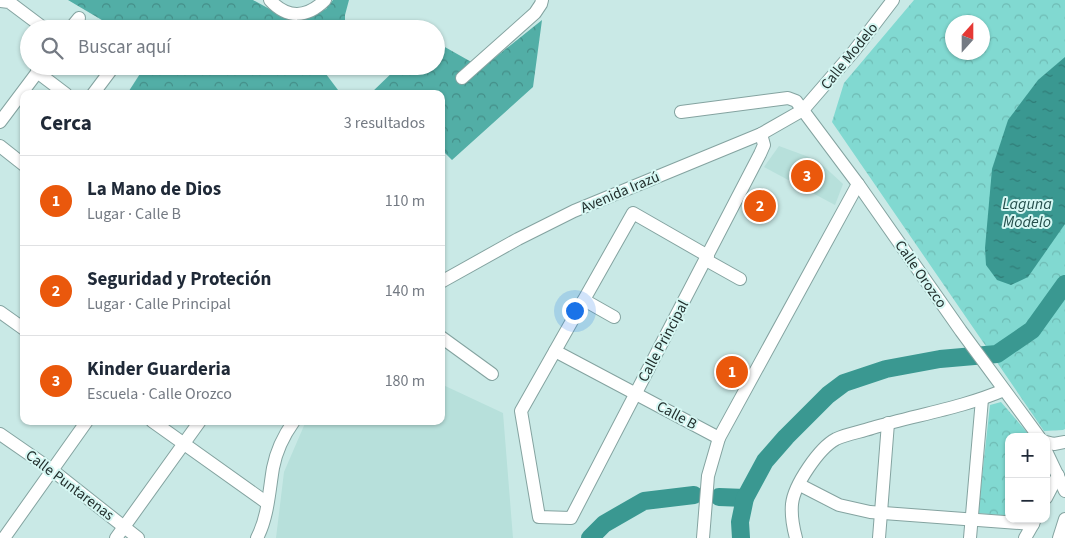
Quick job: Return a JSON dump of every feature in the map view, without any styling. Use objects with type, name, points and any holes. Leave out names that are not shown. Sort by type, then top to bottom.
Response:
[{"type":"street","points":[[270,0],[277,8],[290,13],[304,13],[317,8],[325,0]]},
{"type":"street","points":[[462,78],[535,13],[542,0]]},
{"type":"street","name":"Calle Modelo","points":[[803,110],[854,51],[893,0]]},
{"type":"street","points":[[0,1],[9,2],[33,20]]},
{"type":"street","points":[[24,90],[35,75]]},
{"type":"street","points":[[46,75],[62,90]]},
{"type":"street","points":[[96,90],[107,75]]},
{"type":"street","points":[[0,122],[20,96]]},
{"type":"street","points":[[681,112],[788,98],[796,101],[803,110]]},
{"type":"street","name":"Avenida Irazú","points":[[445,280],[518,239],[574,211],[761,134],[803,110]]},
{"type":"street","name":"Calle Orozco","points":[[803,110],[1035,433]]},
{"type":"street","name":"Calle Principal","points":[[555,351],[521,411],[539,517],[571,518],[760,154],[764,145],[761,134]]},
{"type":"street","points":[[0,146],[20,162]]},
{"type":"street","points":[[703,538],[708,476],[719,438],[858,184]]},
{"type":"street","points":[[555,351],[634,213],[740,279]]},
{"type":"street","points":[[584,300],[614,317]]},
{"type":"street","points":[[0,312],[20,326]]},
{"type":"street","points":[[445,340],[492,374]]},
{"type":"street","name":"Calle B","points":[[555,351],[719,438]]},
{"type":"street","points":[[796,538],[793,525],[792,503],[812,461],[835,440],[982,399],[1004,390]]},
{"type":"street","points":[[970,538],[982,399]]},
{"type":"street","points":[[879,538],[888,424]]},
{"type":"street","points":[[4,538],[84,425]]},
{"type":"street","points":[[157,425],[267,504]]},
{"type":"street","points":[[116,538],[197,425]]},
{"type":"street","points":[[257,538],[262,529],[273,467],[292,425]]},
{"type":"street","name":"Calle Puntarenas","points":[[0,434],[52,470],[138,538]]},
{"type":"street","points":[[1050,443],[1065,442]]},
{"type":"street","points":[[1050,459],[1065,491]]},
{"type":"street","points":[[1050,490],[1058,475]]},
{"type":"street","points":[[800,485],[839,505],[870,512],[1005,521]]},
{"type":"street","points":[[1058,538],[1065,519]]},
{"type":"street","points":[[1025,538],[1033,523]]},
{"type":"shaded area","points":[[779,146],[817,160],[843,184],[835,205],[764,167]]},
{"type":"shaded area","points":[[445,386],[503,413],[513,538],[276,538],[284,472],[304,425],[445,425]]},
{"type":"green space","points":[[68,0],[253,0],[288,19],[308,17],[326,9],[333,0],[349,0],[345,20],[102,20]]},
{"type":"green space","points":[[914,0],[1065,0],[1065,429],[1044,431],[832,122],[844,83]]},
{"type":"green space","points":[[542,20],[533,87],[452,160],[445,153],[445,90],[374,90],[390,75],[445,75],[445,47],[482,68]]},
{"type":"green space","points":[[139,75],[327,75],[338,90],[130,90]]},
{"type":"green space","points":[[1001,402],[1028,433],[1005,433],[1005,516],[978,513],[990,405]]},
{"type":"water","name":"Laguna Modelo","points":[[1065,57],[1065,224],[1028,277],[1011,285],[997,280],[986,265],[985,248],[992,169],[1008,120],[1038,80]]},
{"type":"waterway","points":[[741,538],[740,522],[745,498],[765,461],[828,395],[844,383],[886,369],[940,359],[997,354],[1032,330],[1065,284]]},
{"type":"waterway","points":[[590,538],[604,524],[644,501],[694,495]]},
{"type":"waterway","points":[[719,497],[745,498]]},
{"type":"place","name":"Kinder Guarderia","points":[[807,176]]},
{"type":"place","name":"Seguridad y Proteción","points":[[760,206]]},
{"type":"place","name":"La Mano de Dios","points":[[732,372]]}]
